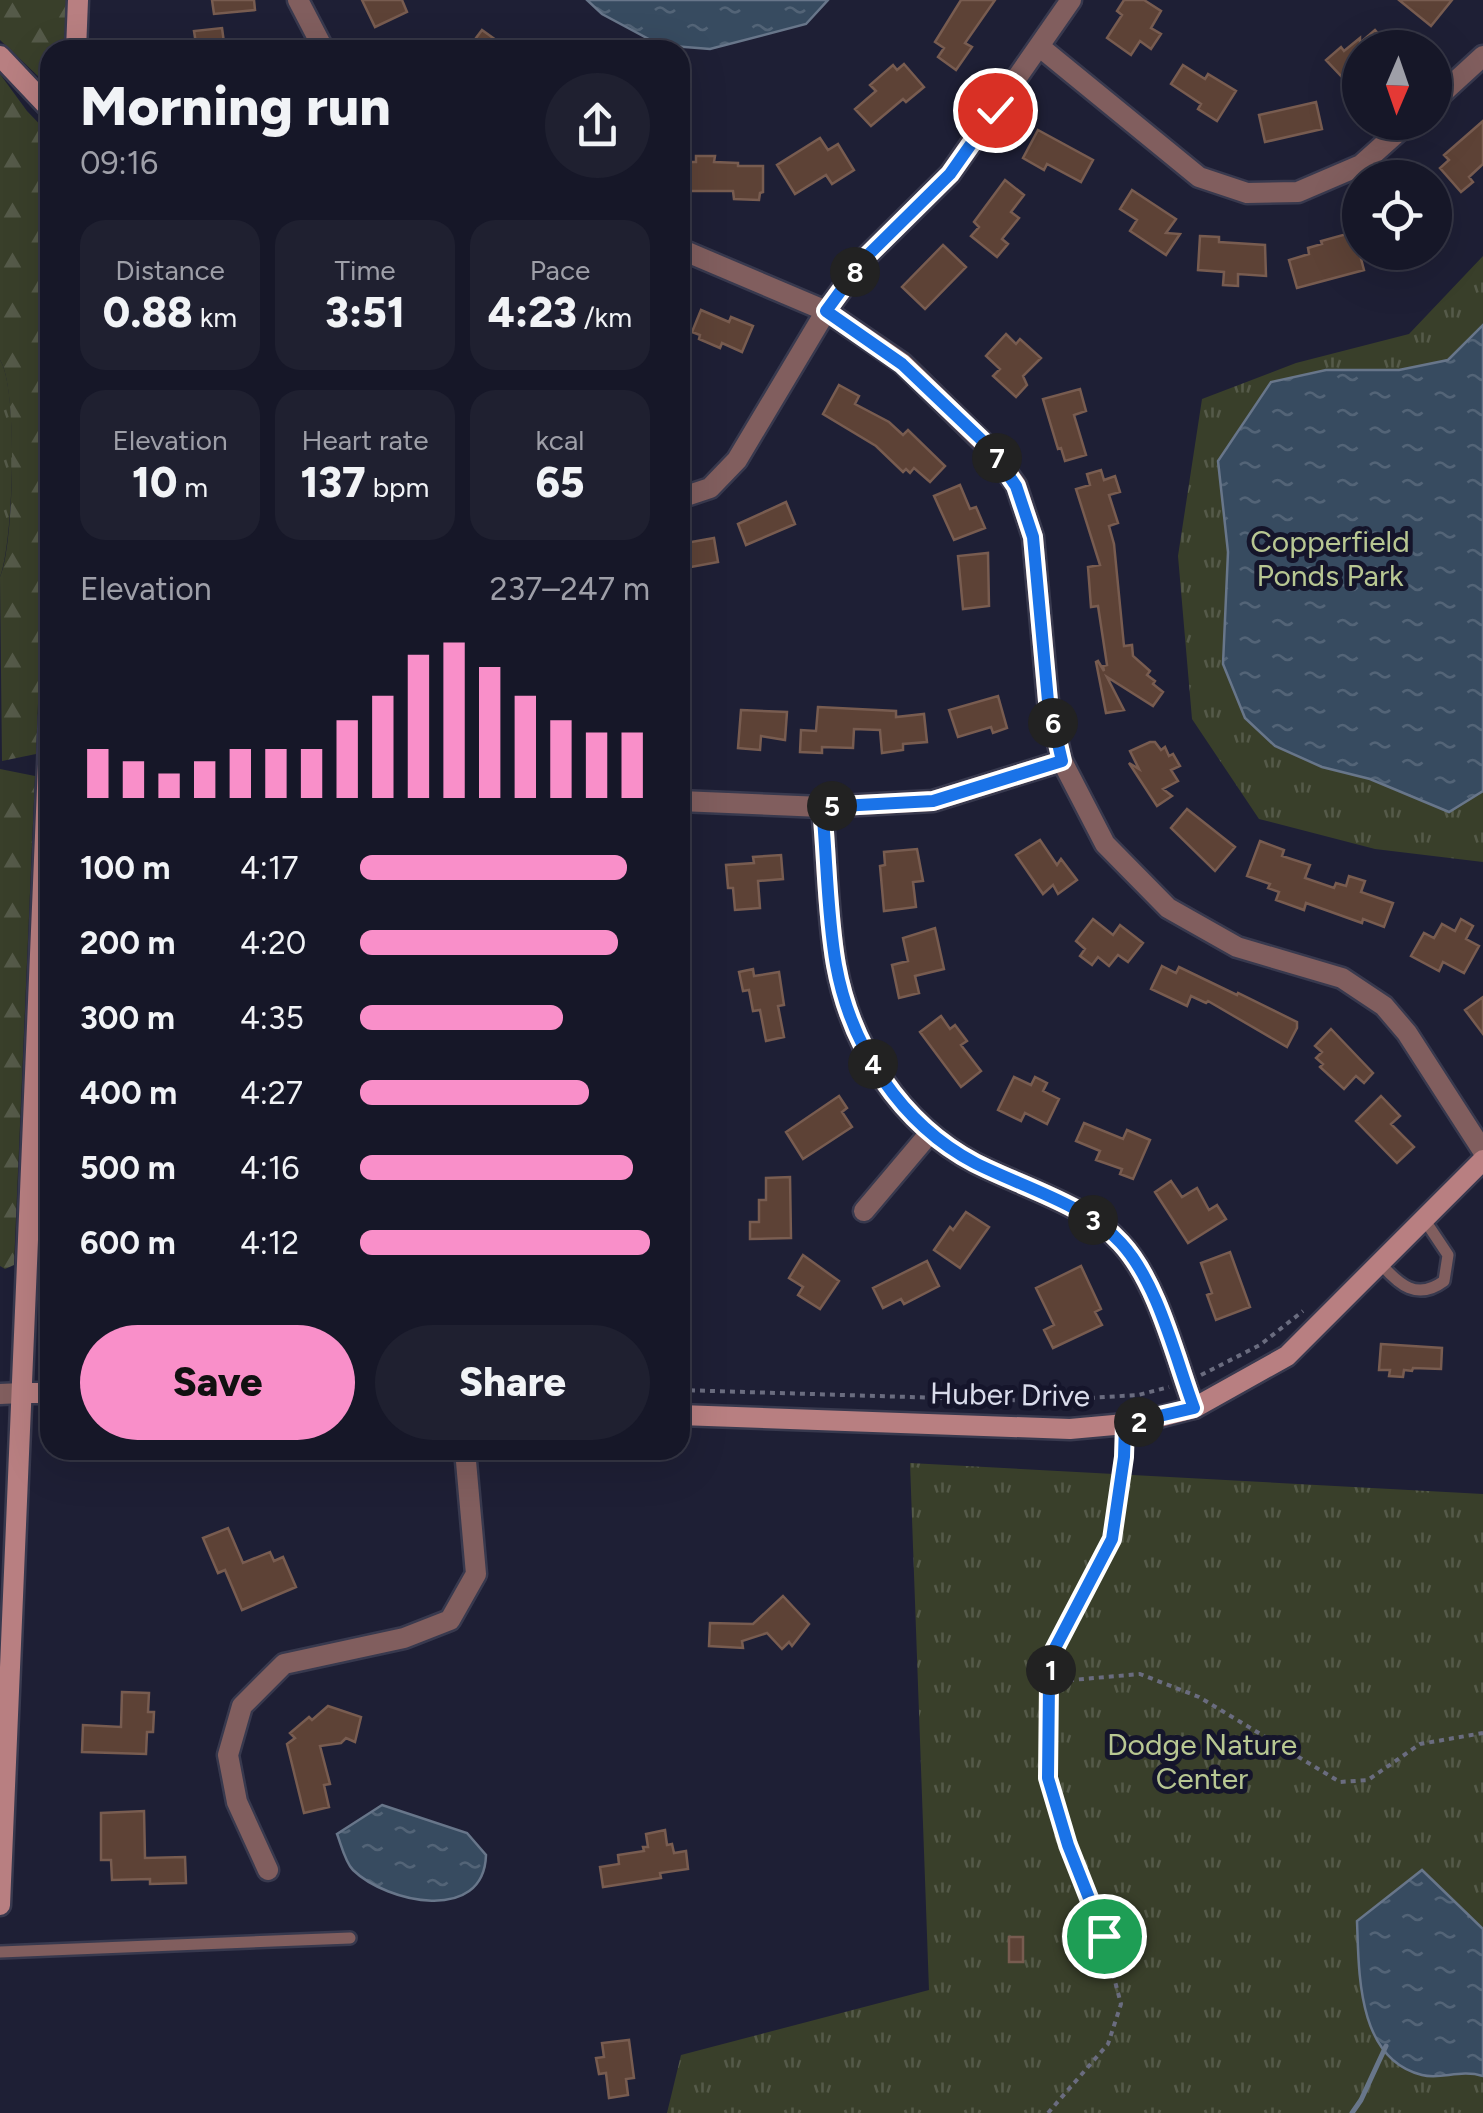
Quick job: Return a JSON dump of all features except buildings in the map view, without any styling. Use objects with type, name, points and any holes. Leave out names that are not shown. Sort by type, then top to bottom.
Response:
[{"type":"street","points":[[76,40],[78,0]]},
{"type":"street","points":[[298,0],[319,40]]},
{"type":"street","points":[[690,495],[710,488],[737,460],[826,311],[864,259],[950,174],[1071,0]]},
{"type":"street","points":[[1040,47],[1200,176],[1248,193],[1298,192],[1362,165],[1389,140]]},
{"type":"street","points":[[0,56],[40,98]]},
{"type":"street","points":[[1452,84],[1483,56]]},
{"type":"street","points":[[690,253],[826,311],[902,364],[990,448],[1016,486],[1033,537],[1048,701],[1062,761],[1104,844],[1168,908],[1237,947],[1342,978],[1384,1006],[1408,1033],[1483,1151]]},
{"type":"street","points":[[690,801],[822,807],[933,801],[1062,761]]},
{"type":"street","points":[[822,807],[836,966],[850,1017],[881,1080],[929,1134],[972,1161],[1090,1218],[1120,1242],[1145,1277],[1194,1408]]},
{"type":"street","points":[[0,1905],[11,1393],[40,890]]},
{"type":"street","points":[[864,1212],[929,1134]]},
{"type":"street","name":"Huber Drive","points":[[690,1416],[1070,1429],[1125,1424],[1194,1408],[1288,1356],[1483,1160]]},
{"type":"street","points":[[11,1393],[40,1393]]},
{"type":"street","points":[[268,1870],[237,1802],[228,1755],[242,1706],[284,1664],[404,1638],[450,1620],[476,1574],[466,1460]]},
{"type":"lane","points":[[1380,1263],[1401,1287],[1416,1291],[1433,1289],[1444,1280],[1448,1255],[1424,1219]]},
{"type":"lane","points":[[0,1952],[350,1938]]},
{"type":"path","points":[[690,1390],[1040,1401],[1138,1395],[1184,1384],[1260,1344],[1304,1310]]},
{"type":"path","points":[[1048,2113],[1108,2044],[1121,2004],[1097,1913],[1068,1845],[1048,1778],[1049,1682],[1054,1650],[1112,1539],[1125,1424]]},
{"type":"path","points":[[1049,1682],[1140,1674],[1199,1697],[1340,1782],[1368,1780],[1420,1744],[1483,1733]]},
{"type":"green space","points":[[0,0],[66,0],[64,40],[40,40],[40,78],[0,40]]},
{"type":"green space","points":[[0,74],[40,125],[40,652],[36,754],[2,761],[0,577],[11,502],[12,432],[6,376],[0,360]]},
{"type":"green space","name":"Copperfield Ponds Park","points":[[1483,256],[1483,862],[1375,849],[1259,819],[1192,719],[1178,556],[1202,399],[1296,363],[1409,334]]},
{"type":"green space","points":[[0,360],[10,401],[12,467],[8,533],[0,577]]},
{"type":"green space","points":[[0,769],[35,776],[14,1265],[5,1269],[0,1266]]},
{"type":"green space","name":"Dodge Nature Center","points":[[910,1463],[1483,1494],[1483,2113],[667,2113],[681,2055],[929,1990]]},
{"type":"water","points":[[587,0],[828,0],[806,24],[710,49],[690,47],[690,40],[651,40],[602,14]]},
{"type":"water","name":"Copperfield Ponds Park","points":[[1483,325],[1483,791],[1449,812],[1275,746],[1245,718],[1223,664],[1228,552],[1218,461],[1271,382],[1326,370],[1399,370],[1448,360]]},
{"type":"water","points":[[382,1805],[467,1833],[486,1855],[481,1877],[469,1891],[452,1899],[432,1901],[409,1898],[368,1882],[345,1858],[337,1834]]},
{"type":"water","points":[[1422,1870],[1483,1929],[1483,2076],[1429,2076],[1401,2066],[1385,2052],[1366,2012],[1357,1921]]},
{"type":"waterway","points":[[1352,2113],[1386,2046]]},
{"type":"route","points":[[995,110],[950,174],[864,259],[826,311],[902,364],[990,448],[1016,486],[1033,537],[1048,701],[1062,761],[933,801],[822,807],[836,966],[850,1017],[881,1080],[929,1134],[972,1161],[1090,1218],[1120,1242],[1145,1277],[1194,1408],[1125,1424],[1112,1539],[1054,1650],[1049,1682],[1048,1778],[1068,1845],[1104,1936]]}]
